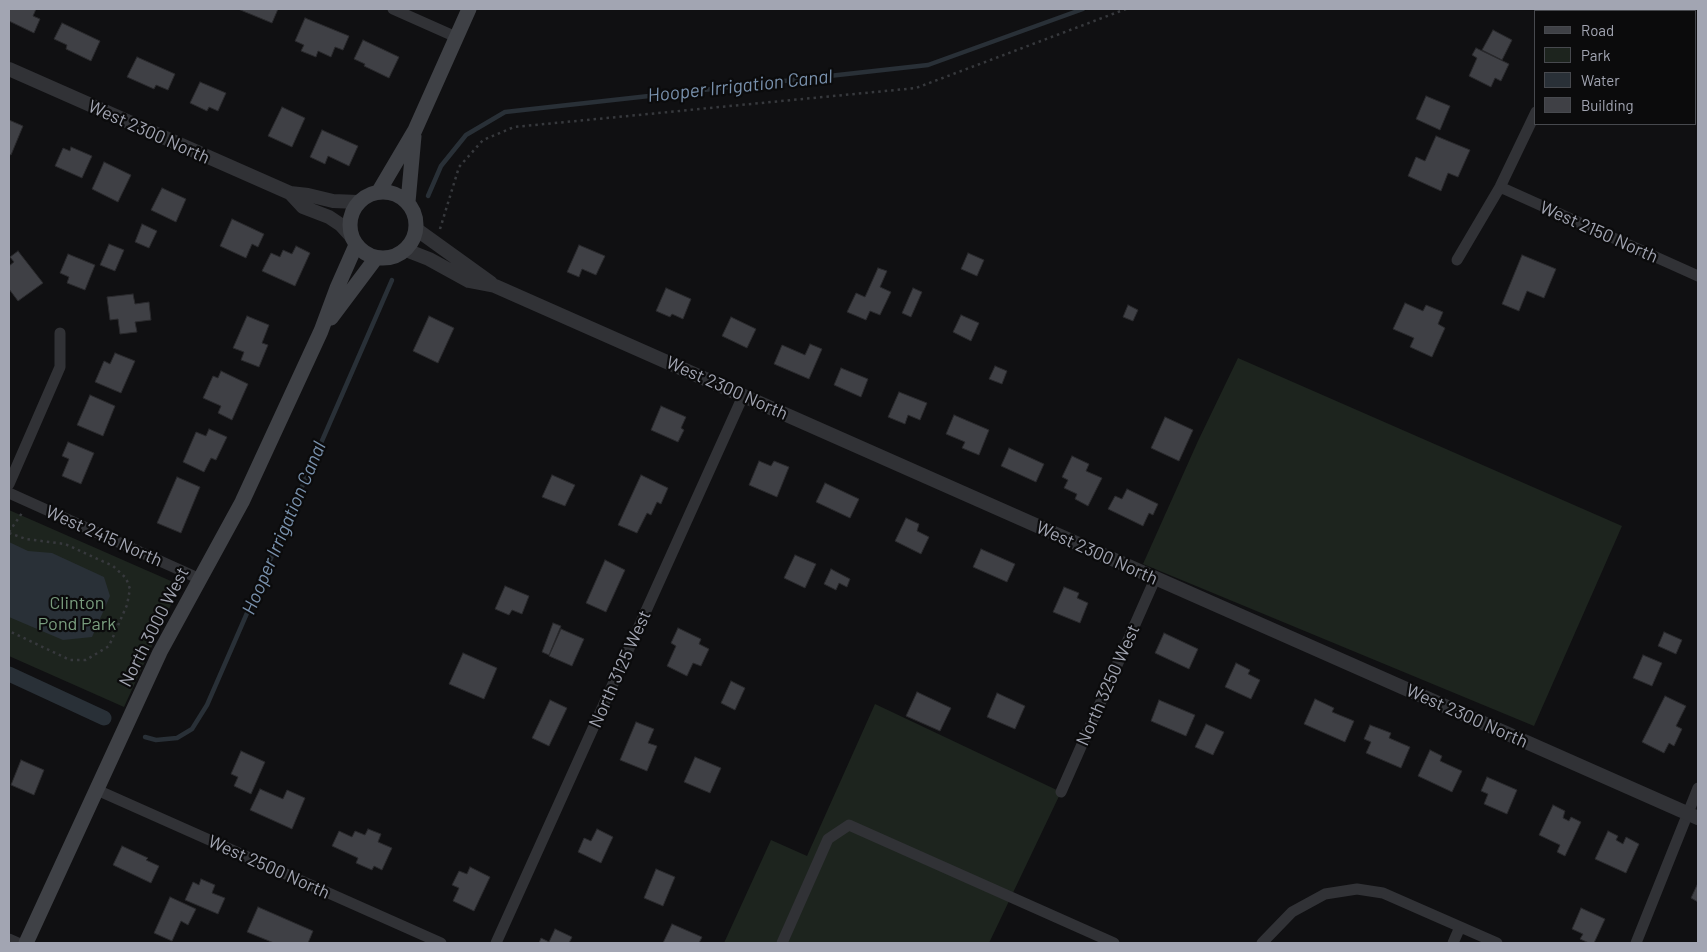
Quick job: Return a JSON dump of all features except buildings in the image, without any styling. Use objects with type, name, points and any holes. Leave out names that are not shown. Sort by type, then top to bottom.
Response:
[{"type":"main road","points":[[378,191],[415,130],[469,9]]},
{"type":"main road","points":[[408,202],[415,130]]},
{"type":"main road","points":[[378,191],[390,192],[400,196],[408,202],[416,219],[416,228],[412,242],[406,250],[387,258],[376,258],[362,251],[354,240],[349,225],[351,215],[358,202],[367,195],[378,191]]},
{"type":"main road","name":"North 3000 West","points":[[26,943],[160,652],[242,502],[320,331],[354,240]]},
{"type":"main road","name":"North 3000 West","points":[[320,331],[376,258]]},
{"type":"street","points":[[394,9],[456,37]]},
{"type":"street","name":"West 2300 North","points":[[9,69],[290,194],[308,195],[333,201],[358,202]]},
{"type":"street","points":[[1457,260],[1500,188],[1534,116]]},
{"type":"street","name":"West 2150 North","points":[[1500,188],[1698,276]]},
{"type":"street","name":"West 2300 North","points":[[290,194],[302,207],[329,217],[341,225],[354,240]]},
{"type":"street","name":"West 2300 North","points":[[416,228],[495,286],[1693,816]]},
{"type":"street","name":"West 2300 North","points":[[406,250],[429,259],[469,281],[495,286]]},
{"type":"street","points":[[9,484],[60,367],[60,333]]},
{"type":"street","name":"North 3125 West","points":[[496,943],[743,396]]},
{"type":"street","name":"West 2415 North","points":[[9,493],[200,579]]},
{"type":"street","name":"North 3250 West","points":[[1061,792],[1155,579]]},
{"type":"street","points":[[1636,943],[1693,816],[1698,788]]},
{"type":"street","name":"West 2500 North","points":[[97,790],[441,943]]},
{"type":"street","points":[[782,943],[828,839],[849,825],[1114,943]]},
{"type":"street","points":[[1262,943],[1292,912],[1325,894],[1357,889],[1383,893],[1497,943]]},
{"type":"street","points":[[1453,943],[1460,927]]},
{"type":"street","points":[[9,939],[18,943]]},
{"type":"path","points":[[439,230],[459,167],[483,140],[514,127],[916,88],[1126,9]]},
{"type":"path","points":[[9,631],[70,660],[86,660],[109,646],[127,605],[130,589],[126,578],[113,566],[105,562],[65,544],[26,539],[9,533],[29,502]]},
{"type":"green space","points":[[1238,358],[1622,526],[1534,726],[1143,564],[1198,441]]},
{"type":"green space","name":"Clinton Pond Park","points":[[9,510],[180,585],[124,707],[9,656]]},
{"type":"green space","points":[[875,704],[1061,792],[989,943],[724,943],[771,840],[807,856]]},
{"type":"water","points":[[9,542],[28,551],[52,553],[104,577],[110,596],[92,637],[63,640],[9,617]]},
{"type":"waterway","name":"Hooper Irrigation Canal","points":[[428,196],[441,166],[466,135],[505,112],[928,65],[1083,9]]},
{"type":"waterway","name":"Hooper Irrigation Canal","points":[[145,737],[156,740],[177,738],[192,729],[207,705],[392,280]]},
{"type":"waterway","name":"Hooper Irrigation Canal","points":[[9,674],[104,718]]}]
